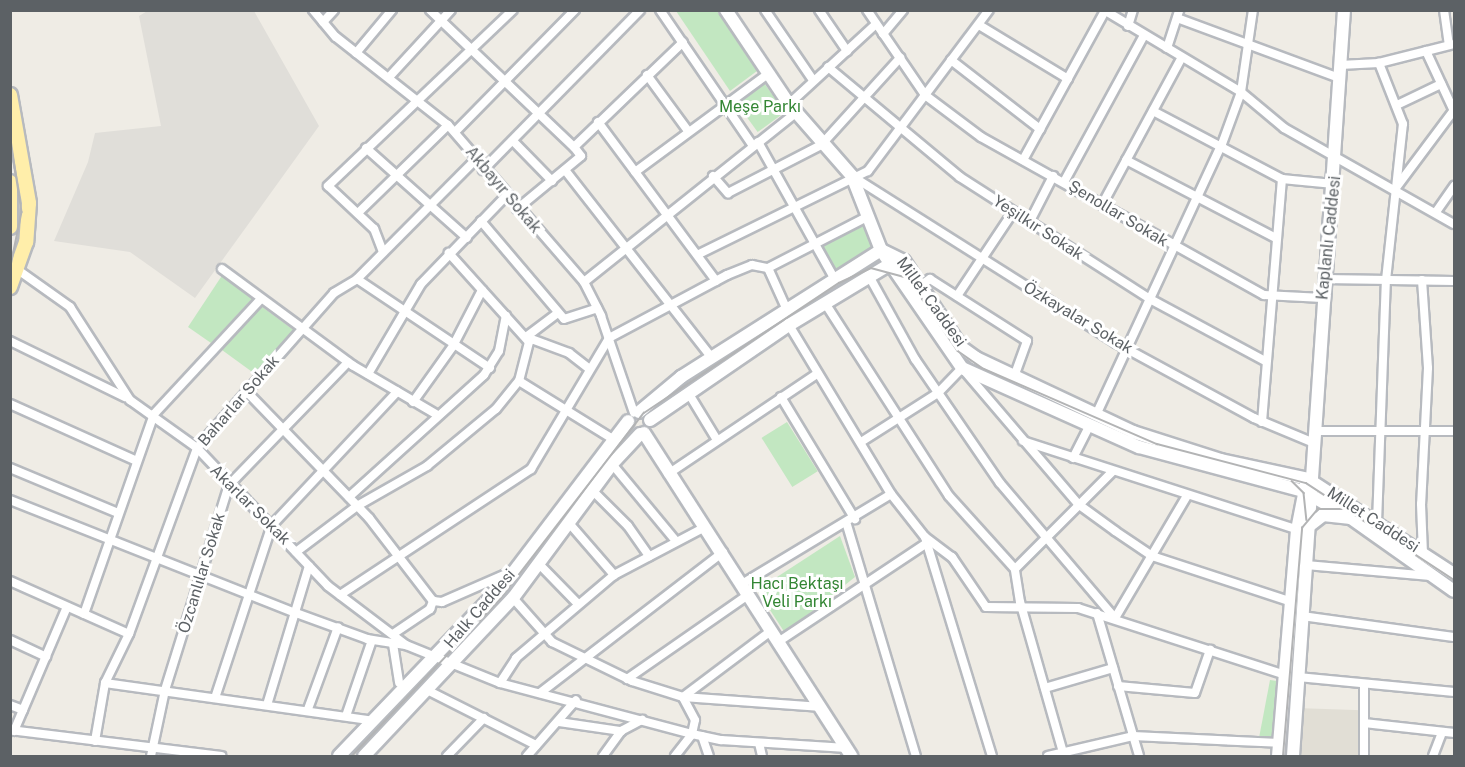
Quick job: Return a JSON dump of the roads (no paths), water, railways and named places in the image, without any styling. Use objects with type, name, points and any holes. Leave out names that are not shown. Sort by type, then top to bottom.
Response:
[{"type":"main road","points":[[726,10],[792,109],[821,145],[852,176],[881,250]]},
{"type":"main road","name":"Kaplanlı Caddesi","points":[[1278,756],[1292,602],[1314,466],[1324,279],[1334,184],[1344,10]]},
{"type":"main road","points":[[10,95],[29,203],[18,270],[10,287]]},
{"type":"main road","points":[[10,182],[10,227]]},
{"type":"main road","name":"Millet Caddesi","points":[[881,250],[962,368],[1093,420],[1185,462],[1309,486],[1377,523],[1455,574]]},
{"type":"main road","name":"Millet Caddesi","points":[[881,250],[896,253],[921,285],[961,347],[1093,420]]},
{"type":"main road","name":"Halk Caddesi","points":[[339,756],[438,656],[514,570],[634,415],[712,358],[881,250]]},
{"type":"main road","points":[[849,752],[823,707],[745,590],[723,552],[642,433],[632,432],[634,415],[650,420],[789,325],[890,264]]},
{"type":"main road","name":"Halk Caddesi","points":[[364,756],[429,691],[513,598],[540,565],[612,464],[642,433],[650,420]]},
{"type":"main road","name":"Millet Caddesi","points":[[1309,486],[1455,591]]},
{"type":"main road","name":"Millet Caddesi","points":[[1305,530],[1323,515],[1351,518]]},
{"type":"main road","name":"Kaplanlı Caddesi","points":[[1293,756],[1306,565],[1305,530]]},
{"type":"street","name":"Akbayır Sokak","points":[[313,10],[356,52],[391,75],[452,129],[483,170],[584,282],[609,338],[634,415]]},
{"type":"street","points":[[323,22],[334,10]]},
{"type":"street","points":[[356,52],[392,10]]},
{"type":"street","points":[[430,10],[475,49],[581,156],[517,209]]},
{"type":"street","points":[[391,75],[451,10]]},
{"type":"street","points":[[383,252],[382,243],[360,212],[328,186],[417,97],[429,94],[513,10]]},
{"type":"street","points":[[360,212],[399,174],[508,81],[575,10]]},
{"type":"street","points":[[483,170],[541,114],[640,10]]},
{"type":"street","points":[[660,10],[724,104],[776,171],[835,280]]},
{"type":"street","points":[[765,10],[813,80]]},
{"type":"street","points":[[819,10],[847,51]]},
{"type":"street","name":"Şenollar Sokak","points":[[867,10],[925,95],[981,137],[1064,182],[1174,247],[1269,295],[1323,298]]},
{"type":"street","points":[[883,34],[903,10]]},
{"type":"street","points":[[699,254],[852,176],[868,171],[989,10]]},
{"type":"street","points":[[1128,26],[1133,10]]},
{"type":"street","points":[[1073,458],[1220,148],[1241,92],[1253,10]]},
{"type":"street","points":[[1340,65],[1379,63],[1452,45],[1444,10]]},
{"type":"street","points":[[1023,160],[1105,11],[1241,92],[1284,128],[1394,190],[1399,196],[1436,212],[1455,224]]},
{"type":"street","points":[[1167,48],[1178,14],[1249,45],[1339,78]]},
{"type":"street","points":[[584,282],[669,216],[713,176],[756,144],[792,109],[813,80],[876,24]]},
{"type":"street","points":[[979,25],[1068,79]]},
{"type":"street","points":[[1064,182],[1144,35]]},
{"type":"street","points":[[574,147],[683,42]]},
{"type":"street","points":[[1394,190],[1454,111],[1426,51]]},
{"type":"street","points":[[1102,205],[1182,57]]},
{"type":"street","points":[[713,176],[728,193],[776,171],[821,145],[900,58]]},
{"type":"street","points":[[951,60],[1040,129]]},
{"type":"street","points":[[1377,523],[1386,280],[1402,124],[1397,105],[1379,63]]},
{"type":"street","name":"Yeşilkır Sokak","points":[[828,67],[898,129],[1029,223],[1150,299],[1265,361]]},
{"type":"street","points":[[635,172],[724,104],[768,74]]},
{"type":"street","points":[[647,75],[688,131]]},
{"type":"street","points":[[1397,105],[1442,84]]},
{"type":"street","points":[[1153,111],[1282,179],[1334,184]]},
{"type":"street","points":[[598,122],[699,254],[716,281]]},
{"type":"street","points":[[513,141],[552,180]]},
{"type":"street","points":[[366,148],[399,174],[467,238]]},
{"type":"street","name":"Baharlar Sokak","points":[[95,741],[105,683],[129,634],[197,448],[334,293],[357,279],[475,159]]},
{"type":"street","points":[[1126,160],[1197,199],[1274,237]]},
{"type":"street","points":[[565,170],[629,248],[712,358]]},
{"type":"street","name":"Özkayalar Sokak","points":[[852,176],[1125,348],[1262,422],[1314,437]]},
{"type":"street","points":[[1029,223],[1053,176]]},
{"type":"street","points":[[1262,422],[1269,295],[1282,179]]},
{"type":"street","points":[[1436,212],[1455,186]]},
{"type":"street","points":[[368,374],[402,314],[449,253],[467,238],[481,220],[506,196]]},
{"type":"street","points":[[957,296],[1013,212]]},
{"type":"street","points":[[340,595],[396,555],[531,469],[588,368],[609,338],[674,306],[716,281],[752,265],[768,268],[818,246],[867,217]]},
{"type":"street","points":[[481,220],[564,319],[597,308]]},
{"type":"street","points":[[449,253],[526,337],[569,352],[588,368]]},
{"type":"street","points":[[768,268],[787,310]]},
{"type":"street","points":[[222,269],[302,331],[348,362],[436,414]]},
{"type":"street","name":"Akarlar Sokak","points":[[18,270],[70,307],[130,400],[154,414],[197,448],[229,485],[272,525],[309,567],[393,639]]},
{"type":"street","points":[[869,276],[892,323],[1000,483],[1047,535],[1115,618]]},
{"type":"street","points":[[357,279],[402,314],[490,368]]},
{"type":"street","points":[[921,285],[930,279],[1027,341],[1014,376]]},
{"type":"street","points":[[1324,279],[1455,281]]},
{"type":"street","points":[[1422,280],[1428,368],[1423,553]]},
{"type":"street","points":[[414,402],[453,346],[482,290]]},
{"type":"street","points":[[84,614],[108,539],[154,414],[261,299]]},
{"type":"street","points":[[825,303],[949,496],[1015,569],[1021,607],[1063,754]]},
{"type":"street","points":[[526,337],[558,313]]},
{"type":"street","points":[[349,497],[436,414],[490,368],[506,316]]},
{"type":"street","points":[[789,325],[891,494],[926,540],[952,557],[986,607],[1021,607],[1097,613],[1285,675]]},
{"type":"street","points":[[296,552],[357,506],[427,466],[496,409],[519,381],[529,348],[526,337]]},
{"type":"street","points":[[10,341],[130,400]]},
{"type":"street","name":"Özcanlılar Sokak","points":[[152,752],[165,690],[203,577],[229,485],[348,362]]},
{"type":"street","points":[[861,442],[938,393],[962,368],[1078,504],[1152,556],[1292,602]]},
{"type":"street","points":[[668,474],[750,417],[818,374]]},
{"type":"street","points":[[519,381],[613,440]]},
{"type":"street","points":[[246,391],[349,497],[433,601],[442,602],[514,570]]},
{"type":"street","points":[[215,698],[272,525],[397,392]]},
{"type":"street","points":[[689,394],[717,440]]},
{"type":"street","points":[[781,397],[855,519]]},
{"type":"street","points":[[10,404],[137,461]]},
{"type":"street","points":[[1314,437],[1379,430],[1455,431]]},
{"type":"street","points":[[1023,441],[1187,496],[1305,530]]},
{"type":"street","points":[[612,464],[676,541]]},
{"type":"street","points":[[10,468],[118,513]]},
{"type":"street","points":[[1015,569],[1112,472]]},
{"type":"street","points":[[593,491],[628,526],[649,556]]},
{"type":"street","points":[[627,679],[745,590],[891,494]]},
{"type":"street","points":[[1115,618],[1187,496]]},
{"type":"street","points":[[10,500],[296,613],[372,640],[393,639],[455,662],[500,683],[576,700],[702,736],[849,752]]},
{"type":"street","points":[[569,524],[614,575]]},
{"type":"street","points":[[847,525],[916,756]]},
{"type":"street","points":[[500,683],[516,658],[614,575],[705,527]]},
{"type":"street","points":[[683,697],[775,636],[864,584],[926,540]]},
{"type":"street","points":[[926,540],[992,756]]},
{"type":"street","points":[[540,693],[723,552]]},
{"type":"street","points":[[540,565],[579,604]]},
{"type":"street","points":[[1306,565],[1434,576]]},
{"type":"street","points":[[267,705],[309,567]]},
{"type":"street","points":[[10,581],[129,634]]},
{"type":"street","points":[[513,598],[543,633],[584,658],[627,679],[683,697],[823,707]]},
{"type":"street","points":[[393,639],[430,609],[433,601]]},
{"type":"street","points":[[67,607],[23,710],[12,730],[95,741],[152,752],[221,756]]},
{"type":"street","points":[[1097,613],[1139,756]]},
{"type":"street","points":[[1302,616],[1455,637]]},
{"type":"street","points":[[308,709],[338,627]]},
{"type":"street","points":[[393,639],[399,683]]},
{"type":"street","points":[[10,640],[46,657]]},
{"type":"street","points":[[346,716],[372,640]]},
{"type":"street","points":[[1118,686],[1195,693],[1210,650]]},
{"type":"street","points":[[1045,688],[1113,668]]},
{"type":"street","points":[[1298,677],[1455,692]]},
{"type":"street","points":[[105,683],[308,709],[374,721]]},
{"type":"street","points":[[1364,684],[1364,756]]},
{"type":"street","points":[[429,691],[536,745]]},
{"type":"street","points":[[675,756],[692,734],[695,720],[683,697]]},
{"type":"street","points":[[527,756],[576,700]]},
{"type":"street","points":[[10,705],[23,710]]},
{"type":"street","points":[[447,756],[484,718]]},
{"type":"street","points":[[603,756],[621,731],[642,720]]},
{"type":"street","points":[[559,722],[621,731]]},
{"type":"street","points":[[1364,723],[1455,733]]},
{"type":"street","points":[[1433,756],[1442,733]]},
{"type":"street","points":[[702,736],[709,756]]},
{"type":"street","points":[[1048,756],[1133,736],[1279,743]]},
{"type":"street","points":[[759,743],[762,756]]},
{"type":"street","points":[[807,746],[810,756]]},
{"type":"tram line","points":[[10,133],[22,212],[10,271]]},
{"type":"tram line","points":[[352,756],[500,599],[644,413],[839,283],[871,268],[908,278],[958,351],[982,368],[1157,444],[1306,483],[1454,580]]},
{"type":"tram line","points":[[1292,481],[1304,493],[1307,520]]},
{"type":"tram line","points":[[1283,756],[1302,528],[1318,509],[1346,509]]},
{"type":"park label","name":"Meşe Parkı","points":[[760,107]]},
{"type":"park label","name":"Hacı Bektaşı Veli Parkı","points":[[797,593]]}]
